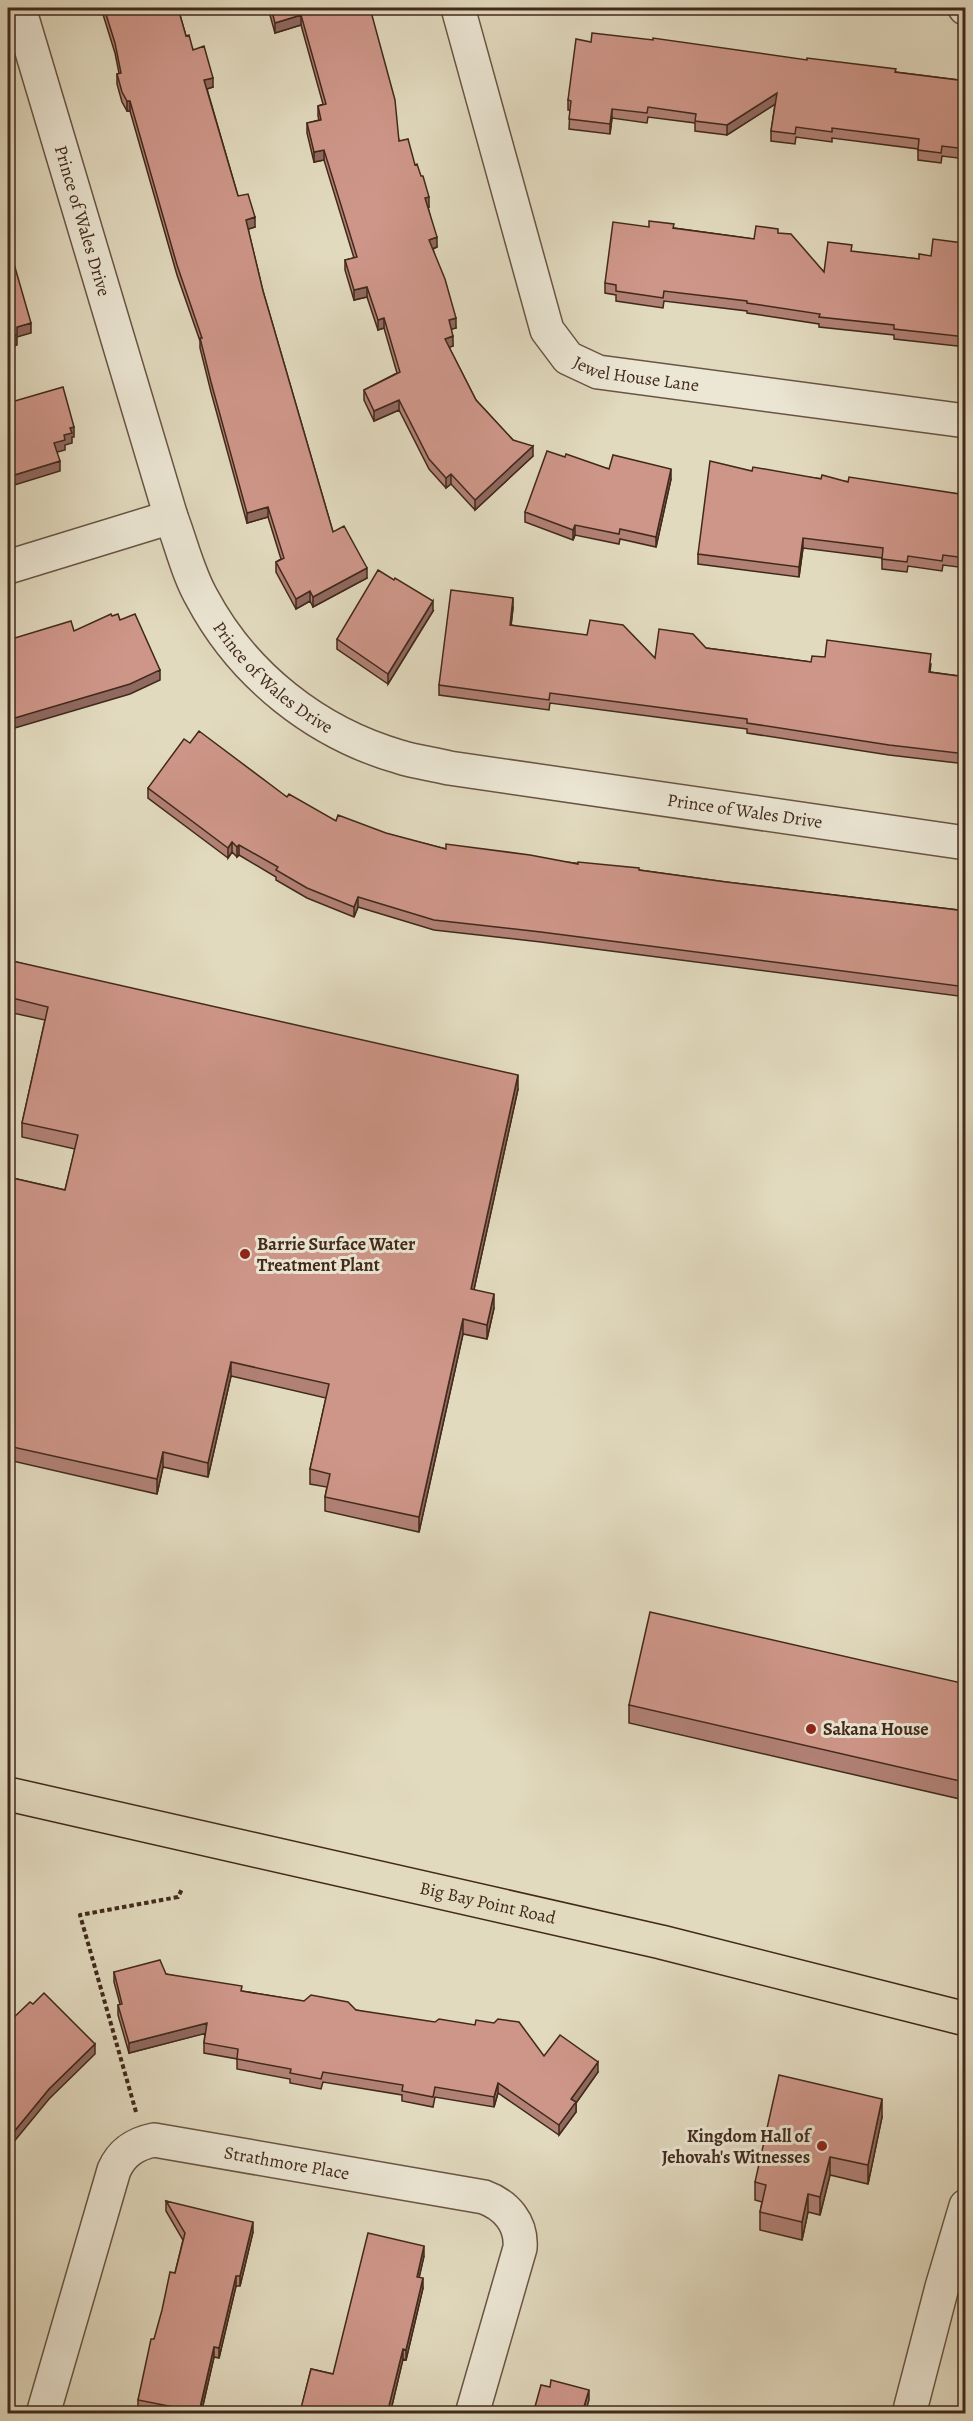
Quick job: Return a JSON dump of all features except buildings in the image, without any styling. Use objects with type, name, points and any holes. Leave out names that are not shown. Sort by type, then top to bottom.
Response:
[{"type":"main road","name":"Big Bay Point Road","points":[[8,1794],[661,1942],[966,2019]]},
{"type":"street","name":"Prince of Wales Drive","points":[[19,8],[171,517],[201,597],[233,647],[269,684],[308,716],[347,738],[400,757],[449,768],[966,843]]},
{"type":"street","name":"Jewel House Lane","points":[[458,8],[547,330],[567,358],[598,372],[966,421]]},
{"type":"street","points":[[8,567],[171,517]]},
{"type":"street","name":"Strathmore Place","points":[[43,2414],[114,2170],[121,2157],[130,2149],[154,2140],[484,2197],[504,2208],[518,2229],[520,2248],[472,2414]]},
{"type":"street","points":[[909,2414],[966,2206]]},
{"type":"path","points":[[136,2112],[80,1915],[178,1897],[182,1889]]},
{"type":"place","name":"Barrie Surface Water Treatment Plant","points":[[245,1254]]},
{"type":"place","name":"Sakana House","points":[[811,1729]]},
{"type":"place","name":"Kingdom Hall of Jehovah's Witnesses","points":[[822,2146]]}]
